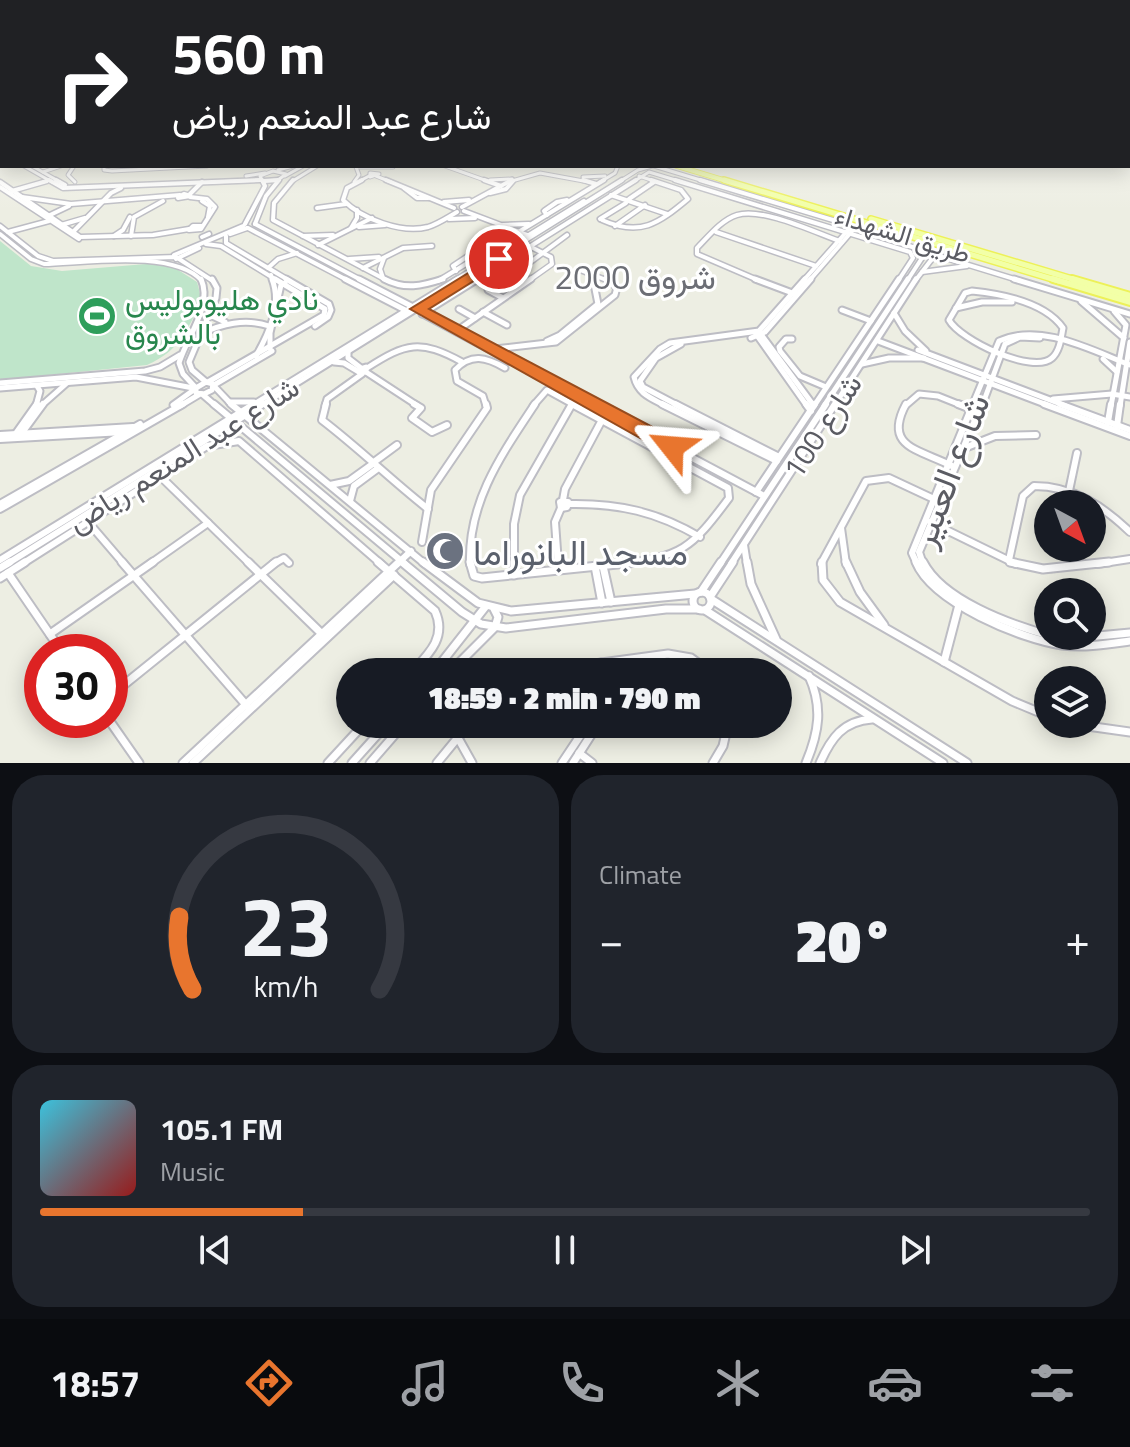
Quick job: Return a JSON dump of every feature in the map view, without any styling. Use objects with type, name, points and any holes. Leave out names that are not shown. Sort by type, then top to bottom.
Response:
[{"type":"main road","name":"طريق الشهداء","points":[[686,168],[822,205],[1130,299]]},
{"type":"main road","name":"طريق الشهداء","points":[[697,168],[833,213],[930,250],[943,246],[1130,299]]},
{"type":"main road","points":[[822,205],[820,207],[833,213]]},
{"type":"street","points":[[28,168],[44,176]]},
{"type":"street","points":[[35,168],[59,187],[269,172],[284,172],[282,178]]},
{"type":"street","points":[[11,191],[44,176],[53,168]]},
{"type":"street","points":[[11,191],[44,176],[53,168]]},
{"type":"street","points":[[73,168],[68,175],[75,182]]},
{"type":"street","points":[[103,168],[109,171],[150,168]]},
{"type":"street","points":[[246,226],[264,188],[260,176],[276,168]]},
{"type":"street","points":[[269,172],[285,168]]},
{"type":"street","points":[[255,224],[266,196],[282,178],[300,168]]},
{"type":"street","points":[[314,168],[284,187],[271,214],[275,222],[383,278],[399,285],[419,287],[456,271],[453,266],[465,257],[484,253],[500,244],[547,215],[544,211],[553,204],[570,201],[611,175],[616,168]]},
{"type":"street","points":[[346,204],[343,194],[359,175],[355,168]]},
{"type":"street","points":[[356,168],[405,187],[404,191],[411,195],[429,197],[517,233],[552,259],[552,264],[458,330]]},
{"type":"street","points":[[378,175],[390,168]]},
{"type":"street","points":[[391,182],[388,175],[393,168]]},
{"type":"street","points":[[450,168],[501,186]]},
{"type":"street","points":[[458,171],[466,168]]},
{"type":"street","points":[[470,168],[475,177]]},
{"type":"street","name":"شارع عبد المنعم رياض","points":[[528,241],[636,168]]},
{"type":"street","name":"شارع عبد المنعم رياض","points":[[0,568],[233,419],[416,311],[644,168]]},
{"type":"street","points":[[657,168],[851,230],[905,249],[913,255],[756,492]]},
{"type":"street","points":[[658,168],[1130,313]]},
{"type":"street","points":[[484,180],[543,171],[596,184]]},
{"type":"street","points":[[528,241],[647,172],[659,173],[930,250],[972,266],[1130,313]]},
{"type":"street","points":[[354,183],[369,174]]},
{"type":"street","points":[[574,177],[611,175]]},
{"type":"street","points":[[440,221],[518,177]]},
{"type":"street","points":[[574,177],[582,185],[582,193]]},
{"type":"street","points":[[638,177],[681,190],[688,196],[645,229],[618,226],[602,220],[656,183]]},
{"type":"street","points":[[83,186],[282,178]]},
{"type":"street","points":[[354,183],[374,180],[391,182]]},
{"type":"street","points":[[484,180],[486,194]]},
{"type":"street","points":[[486,194],[506,189],[514,183],[512,180]]},
{"type":"street","points":[[22,197],[88,204],[165,200],[184,196],[204,181]]},
{"type":"street","points":[[183,182],[189,188],[184,196]]},
{"type":"street","points":[[0,184],[52,221],[86,238],[196,229],[224,237],[267,271],[321,304],[325,312],[280,343],[0,506]]},
{"type":"street","points":[[7,232],[52,221],[81,220],[128,185]]},
{"type":"street","points":[[72,233],[100,203],[107,190],[100,187]]},
{"type":"street","points":[[11,191],[72,238],[88,241],[156,237],[196,229],[209,216],[210,206],[184,196],[88,204],[67,206],[52,221]]},
{"type":"street","points":[[611,194],[646,206]]},
{"type":"street","points":[[611,194],[667,213]]},
{"type":"street","points":[[439,201],[477,199]]},
{"type":"street","points":[[477,199],[473,208],[479,217]]},
{"type":"street","points":[[131,236],[129,227],[133,218],[165,200]]},
{"type":"street","points":[[439,201],[445,211],[440,221]]},
{"type":"street","points":[[113,237],[141,208],[141,202]]},
{"type":"street","points":[[317,208],[346,204],[387,225]]},
{"type":"street","points":[[618,226],[646,206]]},
{"type":"street","points":[[350,229],[356,221],[357,210]]},
{"type":"street","points":[[796,293],[703,256],[701,249],[718,231],[745,215],[840,243]]},
{"type":"street","points":[[350,229],[387,225],[411,229],[440,221],[479,217]]},
{"type":"street","points":[[318,245],[373,218]]},
{"type":"street","points":[[497,225],[534,223]]},
{"type":"street","points":[[0,234],[31,259],[52,265],[165,262],[255,224],[764,496]]},
{"type":"street","points":[[497,225],[501,234],[500,244]]},
{"type":"street","points":[[0,226],[38,256],[53,261],[171,256],[178,257],[212,279],[217,292],[189,362],[192,370],[465,596],[490,607],[520,611],[698,593],[711,598],[967,763]]},
{"type":"street","points":[[17,239],[37,226]]},
{"type":"street","points":[[246,226],[316,259]]},
{"type":"street","points":[[196,229],[202,237]]},
{"type":"street","points":[[778,459],[642,393],[635,384],[635,375],[670,343],[759,334],[851,230]]},
{"type":"street","points":[[718,231],[819,266]]},
{"type":"street","points":[[300,235],[342,233]]},
{"type":"street","points":[[335,253],[335,243],[342,233]]},
{"type":"street","points":[[198,244],[202,237],[209,234]]},
{"type":"street","points":[[519,287],[512,279],[513,275],[567,235]]},
{"type":"street","points":[[165,262],[198,244],[224,237]]},
{"type":"street","points":[[216,244],[224,237]]},
{"type":"street","points":[[0,506],[175,403],[320,323],[330,313],[331,307],[326,301],[216,244],[206,244]]},
{"type":"street","points":[[363,268],[408,246],[432,246]]},
{"type":"street","points":[[153,256],[192,247]]},
{"type":"street","points":[[258,262],[291,249]]},
{"type":"street","name":"شارع 100","points":[[702,610],[712,605],[711,598],[861,365],[866,351],[877,341],[885,321],[894,313],[921,272],[930,250]]},
{"type":"street","name":"شارع 100","points":[[698,593],[866,351],[922,258],[930,250]]},
{"type":"street","points":[[267,271],[278,259],[299,253]]},
{"type":"street","points":[[383,278],[381,266],[388,254]]},
{"type":"street","points":[[345,258],[388,254]]},
{"type":"street","points":[[165,262],[185,269],[205,283],[208,294],[181,354],[180,369],[198,391],[474,621],[495,627],[666,609],[702,610]]},
{"type":"street","points":[[921,272],[972,266]]},
{"type":"street","points":[[416,311],[491,349],[550,340],[615,295],[617,287],[607,279],[580,270]]},
{"type":"street","points":[[255,357],[269,326],[277,291],[267,271]]},
{"type":"street","points":[[592,274],[600,301],[595,309]]},
{"type":"street","points":[[270,348],[268,341],[281,301],[281,285],[285,283]]},
{"type":"street","points":[[488,290],[503,298]]},
{"type":"street","points":[[972,291],[987,292],[1025,304],[1050,313],[1060,321],[1063,328],[1060,343],[1052,359],[1042,362],[998,351],[954,331],[949,320],[956,308],[965,293],[972,291]]},
{"type":"street","points":[[1077,298],[1124,338]]},
{"type":"street","points":[[956,308],[982,302],[1025,304]]},
{"type":"street","points":[[1110,308],[1125,322],[1125,364],[1114,391],[1115,427]]},
{"type":"street","points":[[202,309],[210,311],[216,320],[227,322],[259,319],[273,313]]},
{"type":"street","points":[[459,309],[475,318]]},
{"type":"street","points":[[842,310],[871,321]]},
{"type":"street","points":[[483,312],[507,325]]},
{"type":"street","points":[[894,313],[905,331],[932,358]]},
{"type":"street","points":[[199,334],[226,325],[258,322],[269,326]]},
{"type":"street","points":[[759,334],[780,356],[787,370],[826,387]]},
{"type":"street","points":[[759,334],[812,408]]},
{"type":"street","points":[[881,334],[888,341]]},
{"type":"street","points":[[987,381],[998,351],[1008,341],[1020,337],[1060,343],[1125,364]]},
{"type":"street","points":[[780,356],[779,347],[787,339],[792,339]]},
{"type":"street","points":[[268,341],[280,343]]},
{"type":"street","points":[[877,341],[888,341],[1107,424]]},
{"type":"street","points":[[1107,424],[1121,394],[1130,342]]},
{"type":"street","points":[[428,509],[375,465],[371,457],[326,426],[321,419],[327,399],[398,348],[435,347],[462,362]]},
{"type":"street","points":[[349,349],[348,358],[363,371],[421,408],[412,418],[432,432],[447,425]]},
{"type":"street","name":"شارع عبد المنعم رياض","points":[[243,413],[255,402],[349,349]]},
{"type":"street","points":[[987,381],[995,370],[998,351]]},
{"type":"street","points":[[37,382],[70,382],[143,374],[181,354]]},
{"type":"street","points":[[422,542],[431,490],[487,408],[485,398],[455,379],[455,370],[462,362],[484,357],[505,368]]},
{"type":"street","points":[[861,365],[902,357],[932,358],[1130,432]]},
{"type":"street","points":[[1103,357],[1125,364]]},
{"type":"street","points":[[329,363],[342,362],[363,371]]},
{"type":"street","points":[[995,370],[1005,384]]},
{"type":"street","points":[[0,385],[143,374],[198,391]]},
{"type":"street","name":"شارع العبير","points":[[987,381],[938,500],[913,548],[915,565],[934,588],[1034,631]]},
{"type":"street","points":[[1,437],[25,424],[39,399],[37,382]]},
{"type":"street","points":[[16,436],[46,399],[70,382]]},
{"type":"street","points":[[175,403],[185,385]]},
{"type":"street","points":[[551,390],[573,402],[728,488],[729,498],[700,537],[686,550],[668,558],[479,578],[472,574],[471,534],[477,500],[541,394],[551,390]]},
{"type":"street","points":[[1044,398],[1084,399],[1114,391],[1130,397]]},
{"type":"street","points":[[953,466],[905,443],[897,434],[896,422],[907,401],[919,394],[938,396],[976,411]]},
{"type":"street","points":[[229,402],[255,402]]},
{"type":"street","points":[[514,575],[514,524],[520,495],[573,402]]},
{"type":"street","name":"شارع العبير","points":[[953,466],[966,447],[976,411]]},
{"type":"street","points":[[1088,415],[1114,414]]},
{"type":"street","points":[[1114,414],[1130,432]]},
{"type":"street","points":[[559,570],[555,522],[564,504],[565,489],[603,418]]},
{"type":"street","points":[[25,424],[32,433]]},
{"type":"street","points":[[16,436],[130,430]]},
{"type":"street","points":[[1,437],[130,430]]},
{"type":"street","points":[[99,433],[102,445]]},
{"type":"street","points":[[966,447],[996,436],[1036,435]]},
{"type":"street","points":[[0,578],[213,444],[230,440],[243,443],[435,611],[441,624],[436,645],[424,658]]},
{"type":"street","points":[[350,502],[354,486],[397,445]]},
{"type":"street","points":[[1069,490],[1077,453]]},
{"type":"street","points":[[330,485],[346,483],[375,465]]},
{"type":"street","points":[[160,476],[324,636]]},
{"type":"street","points":[[938,500],[889,478],[869,479],[861,486],[821,563],[822,580],[840,602],[1012,701],[1034,710]]},
{"type":"street","points":[[1009,560],[1025,491],[1041,485],[1064,490]]},
{"type":"street","points":[[411,495],[431,490]]},
{"type":"street","name":"شارع عبد المنعم رياض","points":[[0,560],[105,499]]},
{"type":"street","points":[[564,504],[614,503],[641,508],[667,517],[700,537]]},
{"type":"street","points":[[1106,511],[1130,532]]},
{"type":"street","points":[[928,521],[1009,560],[1042,569],[1130,559]]},
{"type":"street","points":[[88,522],[248,707]]},
{"type":"street","points":[[8,573],[50,634],[208,523]]},
{"type":"street","points":[[841,527],[842,550],[849,574],[864,600],[888,630]]},
{"type":"street","points":[[744,545],[751,584],[772,625],[776,640]]},
{"type":"street","points":[[183,763],[248,707],[413,553]]},
{"type":"street","points":[[128,681],[260,574],[281,559],[289,563]]},
{"type":"street","points":[[599,566],[606,603]]},
{"type":"street","points":[[698,593],[693,602],[702,610],[809,675],[943,763]]},
{"type":"street","points":[[944,662],[961,600]]},
{"type":"street","name":"شارع العبير","points":[[961,600],[1016,631],[1049,643],[1081,646],[1128,639]]},
{"type":"street","points":[[446,658],[474,621],[490,607]]},
{"type":"street","points":[[464,658],[495,627],[498,617],[490,607]]},
{"type":"street","name":"شارع العبير","points":[[1106,639],[1128,639]]},
{"type":"street","points":[[644,658],[680,654],[691,658]]},
{"type":"street","points":[[806,763],[821,725],[821,708],[809,675]]},
{"type":"street","points":[[193,763],[248,707]]},
{"type":"street","points":[[820,763],[834,733],[842,726],[852,721],[874,718]]},
{"type":"street","points":[[1106,729],[1130,732]]},
{"type":"street","points":[[122,738],[139,763]]},
{"type":"street","points":[[328,763],[351,738]]},
{"type":"street","points":[[352,763],[375,738]]},
{"type":"street","points":[[367,747],[373,759],[392,738]]},
{"type":"street","points":[[437,763],[458,738],[472,763]]},
{"type":"street","points":[[562,763],[579,738]]},
{"type":"street","points":[[573,763],[589,738]]},
{"type":"street","points":[[713,763],[725,738]]},
{"type":"street","points":[[814,744],[824,751]]},
{"type":"street","points":[[579,753],[592,763]]},
{"type":"green space","name":"نادي هليوبوليس بالشروق","points":[[0,241],[31,266],[62,271],[158,263],[175,268],[197,282],[202,301],[174,347],[147,365],[0,380]]},
{"type":"place","name":"نادي هليوبوليس بالشروق","points":[[97,316]]},
{"type":"place","name":"مسجد البانوراما","points":[[445,551]]},
{"type":"district","name":"شروق 2000","points":[[635,276]]},
{"type":"route","points":[[499,259],[418,309],[672,447]]}]
